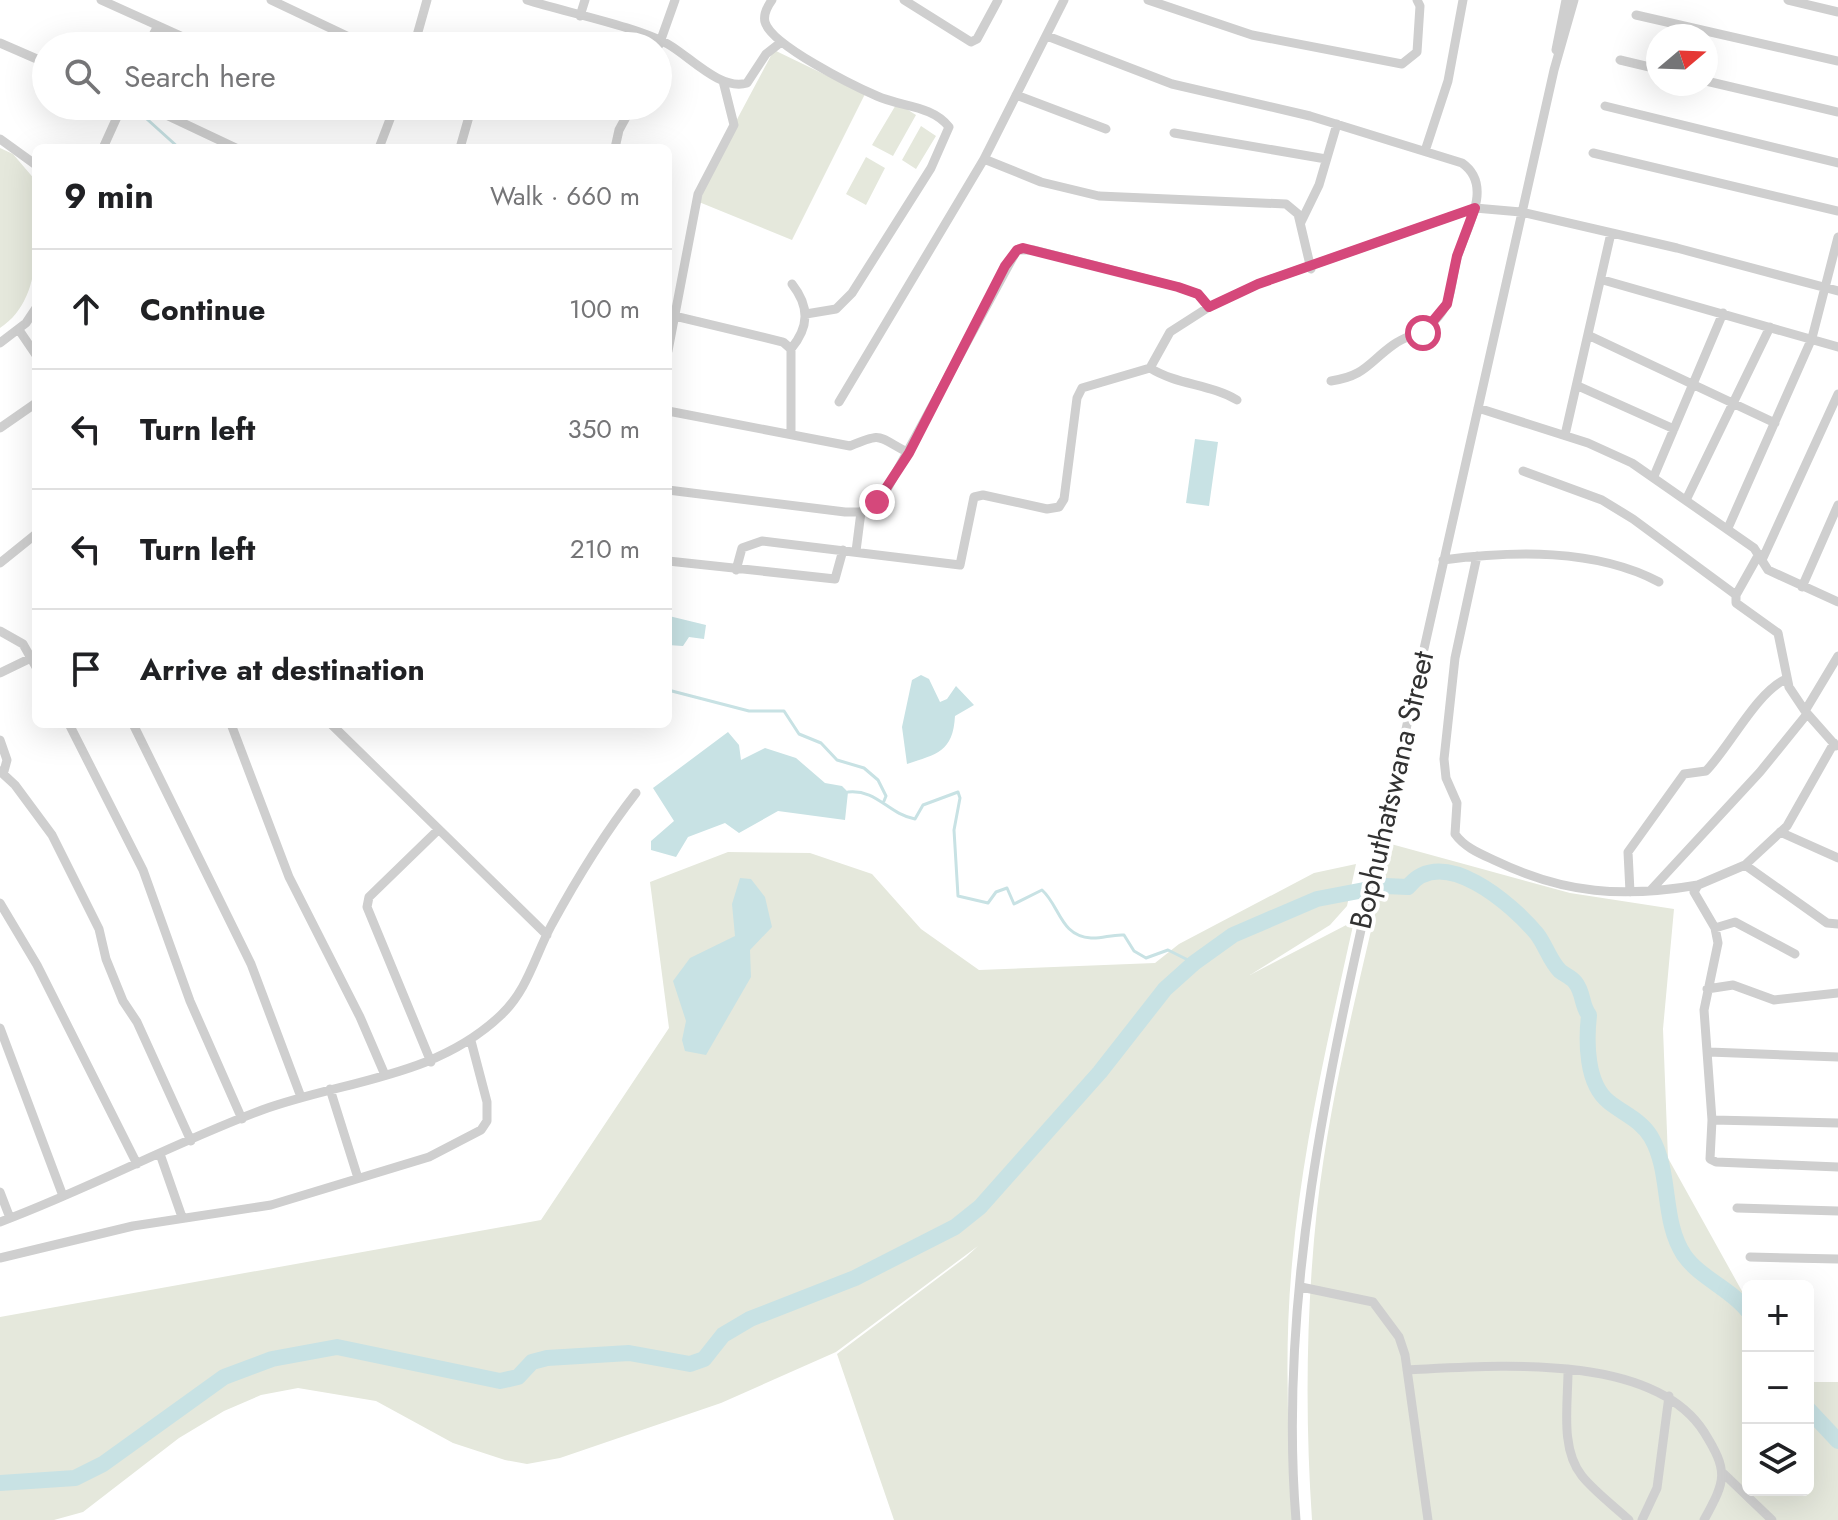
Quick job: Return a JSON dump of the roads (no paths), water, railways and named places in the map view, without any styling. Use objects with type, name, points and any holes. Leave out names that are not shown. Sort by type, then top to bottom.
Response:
[{"type":"street","points":[[101,0],[172,32]]},
{"type":"street","points":[[418,32],[427,0]]},
{"type":"street","points":[[527,0],[626,32]]},
{"type":"street","points":[[580,16],[585,0]]},
{"type":"street","points":[[664,32],[675,0]]},
{"type":"street","points":[[772,0],[764,13],[765,24],[780,43],[878,96],[941,116],[949,127],[931,168],[852,293],[836,309],[806,314]]},
{"type":"street","points":[[904,0],[971,42],[977,39],[998,0]]},
{"type":"street","points":[[839,402],[984,159],[1064,0]]},
{"type":"street","points":[[1148,0],[1252,35],[1402,64],[1417,52],[1420,6],[1417,0]]},
{"type":"street","points":[[1425,151],[1448,81],[1463,0]]},
{"type":"street","name":"Bophuthatswana Street","points":[[1554,70],[1566,0]]},
{"type":"street","name":"Bophuthatswana Street","points":[[1296,1520],[1293,1414],[1301,1287],[1314,1167],[1361,932],[1443,560],[1554,70],[1574,0]]},
{"type":"street","points":[[1788,0],[1838,12]]},
{"type":"street","points":[[275,1],[338,32]]},
{"type":"street","points":[[1636,15],[1838,61]]},
{"type":"street","points":[[155,32],[158,26]]},
{"type":"street","points":[[1047,36],[1172,84],[1337,124],[1425,151],[1471,169],[1477,191],[1475,208],[1457,256],[1447,304],[1423,333],[1397,342],[1352,378],[1331,381]]},
{"type":"street","points":[[0,43],[32,57]]},
{"type":"street","points":[[672,51],[723,81],[739,86],[747,83],[766,54],[780,43]]},
{"type":"street","points":[[1620,60],[1646,66]]},
{"type":"street","points":[[672,331],[698,194],[734,125],[723,81]]},
{"type":"street","points":[[1718,84],[1838,112]]},
{"type":"street","points":[[1016,95],[1106,129]]},
{"type":"street","points":[[1605,106],[1838,163]]},
{"type":"street","points":[[105,144],[116,120]]},
{"type":"street","points":[[177,120],[228,144]]},
{"type":"street","points":[[381,144],[390,120]]},
{"type":"street","points":[[461,144],[468,120]]},
{"type":"street","points":[[616,144],[624,120]]},
{"type":"street","points":[[1301,222],[1337,124]]},
{"type":"street","points":[[1174,133],[1326,159]]},
{"type":"street","points":[[0,139],[32,162]]},
{"type":"street","points":[[1593,153],[1838,211]]},
{"type":"street","points":[[984,159],[1070,191],[1133,199],[1286,204],[1294,207],[1301,222],[1311,269]]},
{"type":"street","points":[[736,570],[740,554],[747,544],[762,541],[960,565],[974,497],[983,495],[1047,509],[1059,507],[1064,499],[1077,398],[1082,388],[1150,368],[1170,332],[1209,307],[1258,284],[1311,269],[1475,208],[1521,212],[1838,291]]},
{"type":"street","points":[[1565,435],[1603,280],[1611,233]]},
{"type":"street","points":[[1728,528],[1812,338],[1838,237]]},
{"type":"street","points":[[856,551],[861,512],[886,491],[909,453],[1017,250],[1034,250],[1178,287],[1198,294],[1209,307]]},
{"type":"street","points":[[1603,280],[1838,347]]},
{"type":"street","points":[[791,434],[791,349],[803,335],[806,314],[801,296],[792,284]]},
{"type":"street","points":[[0,343],[19,330],[32,313]]},
{"type":"street","points":[[1654,476],[1723,313]]},
{"type":"street","points":[[675,316],[783,342],[791,349]]},
{"type":"street","points":[[1687,498],[1770,327]]},
{"type":"street","points":[[19,330],[32,349]]},
{"type":"street","points":[[1590,336],[1775,423]]},
{"type":"street","points":[[1150,368],[1167,379],[1223,391],[1237,400]]},
{"type":"street","points":[[1578,386],[1674,429]]},
{"type":"street","points":[[1736,595],[1760,557],[1838,394]]},
{"type":"street","points":[[0,428],[32,406]]},
{"type":"street","points":[[1478,408],[1607,451],[1654,476],[1728,528],[1760,557],[1768,570],[1838,602]]},
{"type":"street","points":[[672,412],[850,446],[867,436],[875,436],[909,453]]},
{"type":"street","points":[[1477,556],[1455,658],[1444,759],[1446,778],[1457,803],[1455,834],[1478,853],[1543,881],[1586,892],[1630,892],[1698,885],[1745,865],[1780,832],[1836,746],[1806,713],[1786,679],[1778,633],[1740,608],[1736,595],[1633,519],[1602,500],[1523,471]]},
{"type":"street","points":[[672,490],[861,512]]},
{"type":"street","points":[[1802,587],[1838,505]]},
{"type":"street","points":[[0,563],[32,537]]},
{"type":"street","points":[[672,562],[835,579],[843,550]]},
{"type":"street","points":[[1443,560],[1477,556],[1551,555],[1629,570],[1659,582]]},
{"type":"street","points":[[0,631],[23,644],[32,657]]},
{"type":"street","points":[[1650,891],[1760,772],[1806,713],[1838,656]]},
{"type":"street","points":[[0,673],[32,661]]},
{"type":"street","points":[[1630,892],[1627,858],[1635,841],[1684,774],[1706,771],[1737,735],[1764,695],[1786,679]]},
{"type":"street","points":[[71,728],[143,870],[185,987],[242,1119]]},
{"type":"street","points":[[135,728],[251,964],[301,1097]]},
{"type":"street","points":[[233,728],[289,877],[360,1017],[385,1075]]},
{"type":"street","points":[[335,728],[547,935]]},
{"type":"street","points":[[0,740],[7,760],[2,771],[52,835],[99,929],[106,959],[123,1001],[137,1022],[191,1141]]},
{"type":"street","points":[[0,1192],[5,1220],[242,1119],[301,1097],[431,1062],[471,1041],[515,1000],[547,935],[611,825],[636,793]]},
{"type":"street","points":[[431,1062],[367,907],[369,897],[438,830]]},
{"type":"street","points":[[1780,832],[1838,858]]},
{"type":"street","points":[[1745,865],[1827,923],[1838,924]]},
{"type":"street","points":[[1698,885],[1694,897],[1715,928],[1718,943],[1707,989],[1704,1024],[1709,1052],[1711,1161],[1838,1167]]},
{"type":"street","points":[[0,903],[37,965],[137,1164]]},
{"type":"street","points":[[1715,928],[1735,922],[1795,954]]},
{"type":"street","points":[[1707,989],[1733,985],[1774,1000],[1838,993]]},
{"type":"street","points":[[0,1028],[63,1196]]},
{"type":"street","points":[[0,1258],[133,1226],[271,1205],[429,1157],[481,1130],[487,1121],[487,1102],[471,1041]]},
{"type":"street","points":[[1709,1052],[1838,1057]]},
{"type":"street","points":[[330,1089],[358,1178]]},
{"type":"street","points":[[1712,1120],[1838,1123]]},
{"type":"street","points":[[160,1154],[182,1217]]},
{"type":"street","points":[[1737,1208],[1838,1211]]},
{"type":"street","points":[[1750,1257],[1838,1259]]},
{"type":"street","points":[[1301,1287],[1373,1302],[1399,1337],[1407,1370],[1428,1520]]},
{"type":"street","points":[[1407,1370],[1540,1366],[1638,1382],[1669,1396],[1692,1413],[1720,1457],[1724,1474],[1721,1489],[1704,1520]]},
{"type":"street","points":[[1568,1371],[1569,1438],[1573,1461],[1582,1477],[1629,1520]]},
{"type":"street","points":[[1642,1520],[1657,1488],[1669,1396]]},
{"type":"street","points":[[1724,1474],[1772,1520]]},
{"type":"water","points":[[1195,439],[1218,442],[1209,506],[1186,503]]},
{"type":"water","points":[[672,617],[706,625],[704,639],[689,637],[683,646],[672,645]]},
{"type":"water","points":[[921,675],[929,679],[940,702],[947,699],[956,686],[974,705],[955,716],[951,737],[942,750],[907,764],[902,727],[912,680]]},
{"type":"water","points":[[728,732],[739,745],[741,760],[765,748],[796,758],[825,783],[842,786],[848,792],[845,820],[778,811],[739,833],[725,823],[688,837],[676,857],[651,850],[651,841],[674,821],[653,788]]},
{"type":"water","points":[[740,878],[751,879],[765,897],[772,927],[750,950],[751,977],[706,1055],[685,1051],[682,1040],[686,1021],[673,981],[690,958],[735,936],[732,904]]},
{"type":"waterway","points":[[148,120],[175,144]]},
{"type":"waterway","points":[[672,691],[749,711],[784,711],[799,734],[821,743],[837,760],[864,768],[878,780],[886,796],[884,801]]},
{"type":"waterway","points":[[848,792],[867,794],[915,819],[923,805],[958,792],[960,798],[954,830],[958,896],[988,903],[996,892],[1007,888],[1014,904],[1042,890],[1067,926],[1081,936],[1124,935],[1134,951],[1146,958],[1168,950],[1194,963]]},
{"type":"waterway","points":[[0,1483],[75,1478],[103,1464],[224,1377],[272,1359],[337,1347],[500,1381],[518,1377],[532,1362],[547,1358],[629,1353],[690,1364],[704,1359],[723,1335],[750,1319],[855,1278],[955,1227],[980,1207],[1100,1072],[1165,989],[1233,935],[1317,899],[1385,886],[1408,887],[1422,875],[1439,872],[1457,875],[1494,894],[1526,922],[1560,971],[1575,982],[1589,1015],[1589,1062],[1596,1085],[1609,1102],[1637,1122],[1651,1137],[1662,1166],[1672,1227],[1684,1255],[1742,1304]]},
{"type":"waterway","points":[[1814,1415],[1838,1441]]}]
